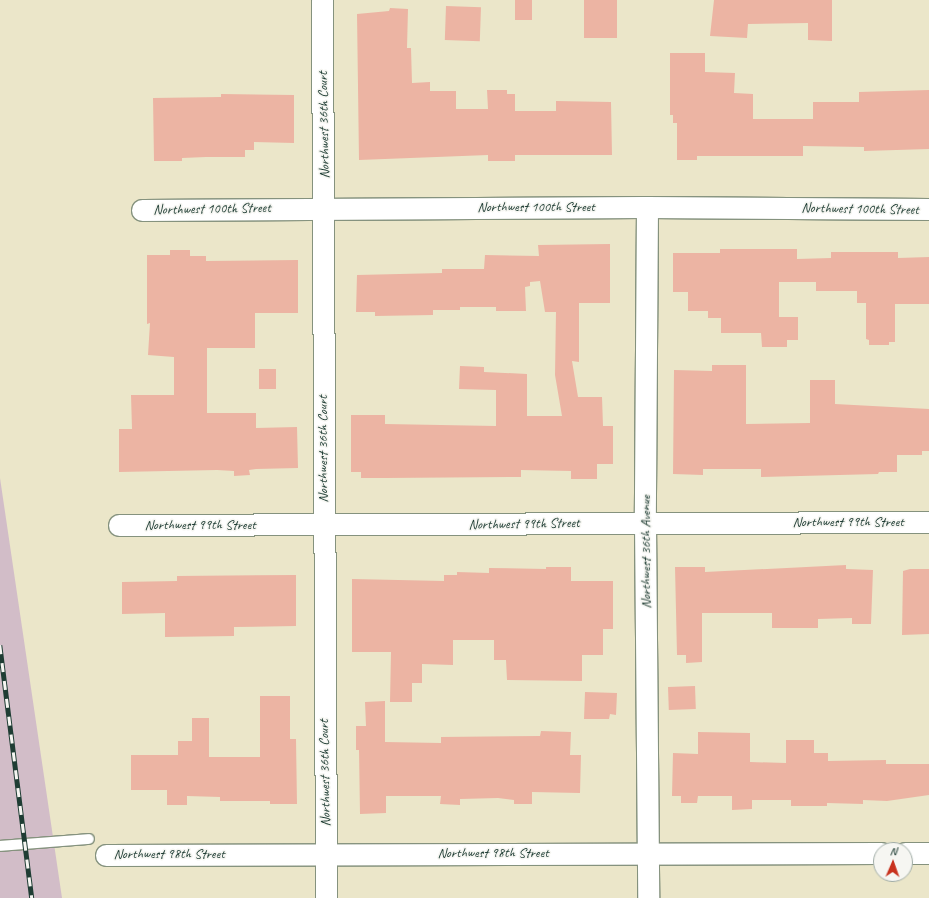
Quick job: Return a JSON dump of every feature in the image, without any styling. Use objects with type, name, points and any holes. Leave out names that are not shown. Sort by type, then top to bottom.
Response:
[{"type":"street","name":"Northwest 36th Court","points":[[322,0],[325,208],[323,526],[326,898]]},
{"type":"street","name":"Northwest 100th Street","points":[[142,210],[648,207],[929,209]]},
{"type":"street","name":"Northwest 36th Avenue","points":[[648,207],[645,523],[648,898]]},
{"type":"street","name":"Northwest 99th Street","points":[[119,526],[929,522]]},
{"type":"street","name":"Northwest 98th Street","points":[[106,855],[326,853],[873,853]]},
{"type":"street","points":[[913,853],[929,853]]},
{"type":"lane","points":[[0,846],[89,839]]},
{"type":"shaded area","points":[[0,478],[62,898],[0,898]]},
{"type":"building","points":[[515,0],[532,0],[532,20],[515,20]]},
{"type":"building","points":[[584,0],[617,0],[617,38],[584,38]]},
{"type":"building","points":[[714,0],[832,0],[832,41],[808,40],[808,23],[748,24],[747,38],[710,36]]},
{"type":"building","points":[[446,6],[481,7],[480,41],[445,40]]},
{"type":"building","points":[[390,8],[408,9],[407,48],[411,48],[412,83],[430,82],[430,91],[456,91],[456,109],[488,109],[487,90],[507,90],[507,94],[515,94],[515,111],[556,111],[556,101],[611,102],[612,155],[515,155],[515,161],[488,161],[488,155],[359,160],[357,14],[389,11]]},
{"type":"building","points":[[670,53],[705,53],[705,72],[735,73],[734,93],[753,94],[753,119],[813,119],[813,102],[859,102],[859,92],[929,90],[929,149],[864,151],[864,147],[803,146],[803,156],[697,156],[697,160],[677,160],[677,123],[673,123],[673,115],[670,115]]},
{"type":"building","points":[[221,94],[294,95],[294,143],[254,142],[254,150],[245,150],[245,157],[182,158],[182,161],[154,161],[153,98],[221,97]]},
{"type":"building","points":[[610,244],[610,303],[579,303],[579,362],[572,361],[578,397],[602,397],[603,426],[613,426],[613,464],[597,464],[597,479],[571,479],[571,471],[521,470],[521,477],[385,478],[361,478],[361,472],[351,472],[351,415],[385,415],[385,424],[496,426],[496,390],[459,389],[460,366],[484,367],[484,372],[527,374],[527,416],[562,416],[555,375],[556,312],[545,312],[540,281],[530,282],[530,286],[525,287],[526,311],[496,311],[496,307],[460,307],[460,310],[433,310],[433,315],[375,316],[375,312],[356,312],[357,275],[442,273],[442,269],[484,269],[485,255],[539,256],[538,245]]},
{"type":"building","points":[[720,249],[797,249],[797,259],[831,258],[831,252],[898,252],[898,258],[929,257],[929,304],[895,304],[895,342],[889,342],[889,345],[869,345],[869,340],[866,339],[866,303],[857,303],[857,291],[816,291],[816,282],[779,282],[779,317],[798,317],[798,340],[787,340],[787,347],[762,347],[761,333],[721,333],[721,318],[708,318],[708,311],[688,311],[688,292],[673,292],[673,253],[720,253]]},
{"type":"building","points":[[170,250],[190,250],[190,256],[206,256],[206,261],[298,260],[298,313],[255,313],[255,348],[207,348],[207,413],[256,413],[256,428],[297,427],[298,468],[256,469],[249,470],[250,475],[234,476],[234,471],[217,470],[119,472],[119,429],[132,429],[131,395],[174,395],[174,357],[148,355],[150,323],[147,324],[147,255],[170,255]]},
{"type":"building","points":[[712,365],[746,365],[746,424],[810,423],[810,380],[835,380],[835,404],[929,409],[929,451],[922,451],[922,455],[897,455],[897,472],[879,472],[878,474],[761,477],[761,469],[703,469],[703,475],[673,474],[674,370],[712,371]]},
{"type":"building","points":[[259,369],[276,369],[276,389],[259,389]]},
{"type":"building","points":[[846,565],[846,569],[873,570],[871,624],[852,624],[852,618],[818,619],[818,628],[772,628],[772,613],[702,613],[702,662],[686,663],[686,655],[677,655],[675,567],[705,567],[705,572]]},
{"type":"building","points":[[546,567],[571,567],[571,581],[613,581],[613,629],[603,629],[603,655],[582,655],[582,681],[507,680],[506,660],[494,660],[494,640],[453,640],[453,665],[422,664],[422,683],[412,683],[412,702],[390,702],[391,652],[352,652],[352,579],[444,581],[444,575],[457,575],[457,572],[489,573],[489,568],[546,569]]},
{"type":"building","points":[[910,569],[929,569],[929,634],[902,635],[903,571]]},
{"type":"building","points":[[296,575],[296,626],[234,627],[234,636],[165,637],[165,613],[122,614],[122,582],[177,581],[177,576]]},
{"type":"building","points":[[695,686],[696,709],[669,710],[668,687]]},
{"type":"building","points":[[585,692],[617,693],[616,715],[610,714],[609,719],[584,719]]},
{"type":"building","points":[[260,696],[290,696],[290,739],[296,739],[297,804],[270,804],[270,801],[220,801],[220,797],[187,796],[187,805],[167,805],[167,790],[131,790],[131,755],[178,755],[178,741],[192,741],[192,718],[209,718],[209,757],[260,757]]},
{"type":"building","points":[[385,701],[385,742],[441,743],[441,737],[540,736],[541,731],[571,732],[570,755],[581,755],[580,793],[532,792],[532,804],[514,804],[514,800],[498,798],[460,799],[460,805],[440,804],[441,796],[386,796],[386,813],[360,814],[359,750],[356,750],[356,726],[366,726],[365,702]]},
{"type":"building","points":[[698,732],[750,733],[750,762],[786,763],[786,740],[814,740],[814,753],[828,753],[828,761],[886,760],[886,764],[929,764],[929,795],[887,801],[863,800],[863,804],[827,803],[827,806],[791,806],[791,800],[752,800],[752,809],[732,810],[732,796],[698,796],[697,803],[681,803],[681,796],[672,796],[673,753],[698,754]]},
{"type":"railway","points":[[0,645],[32,898]]}]
